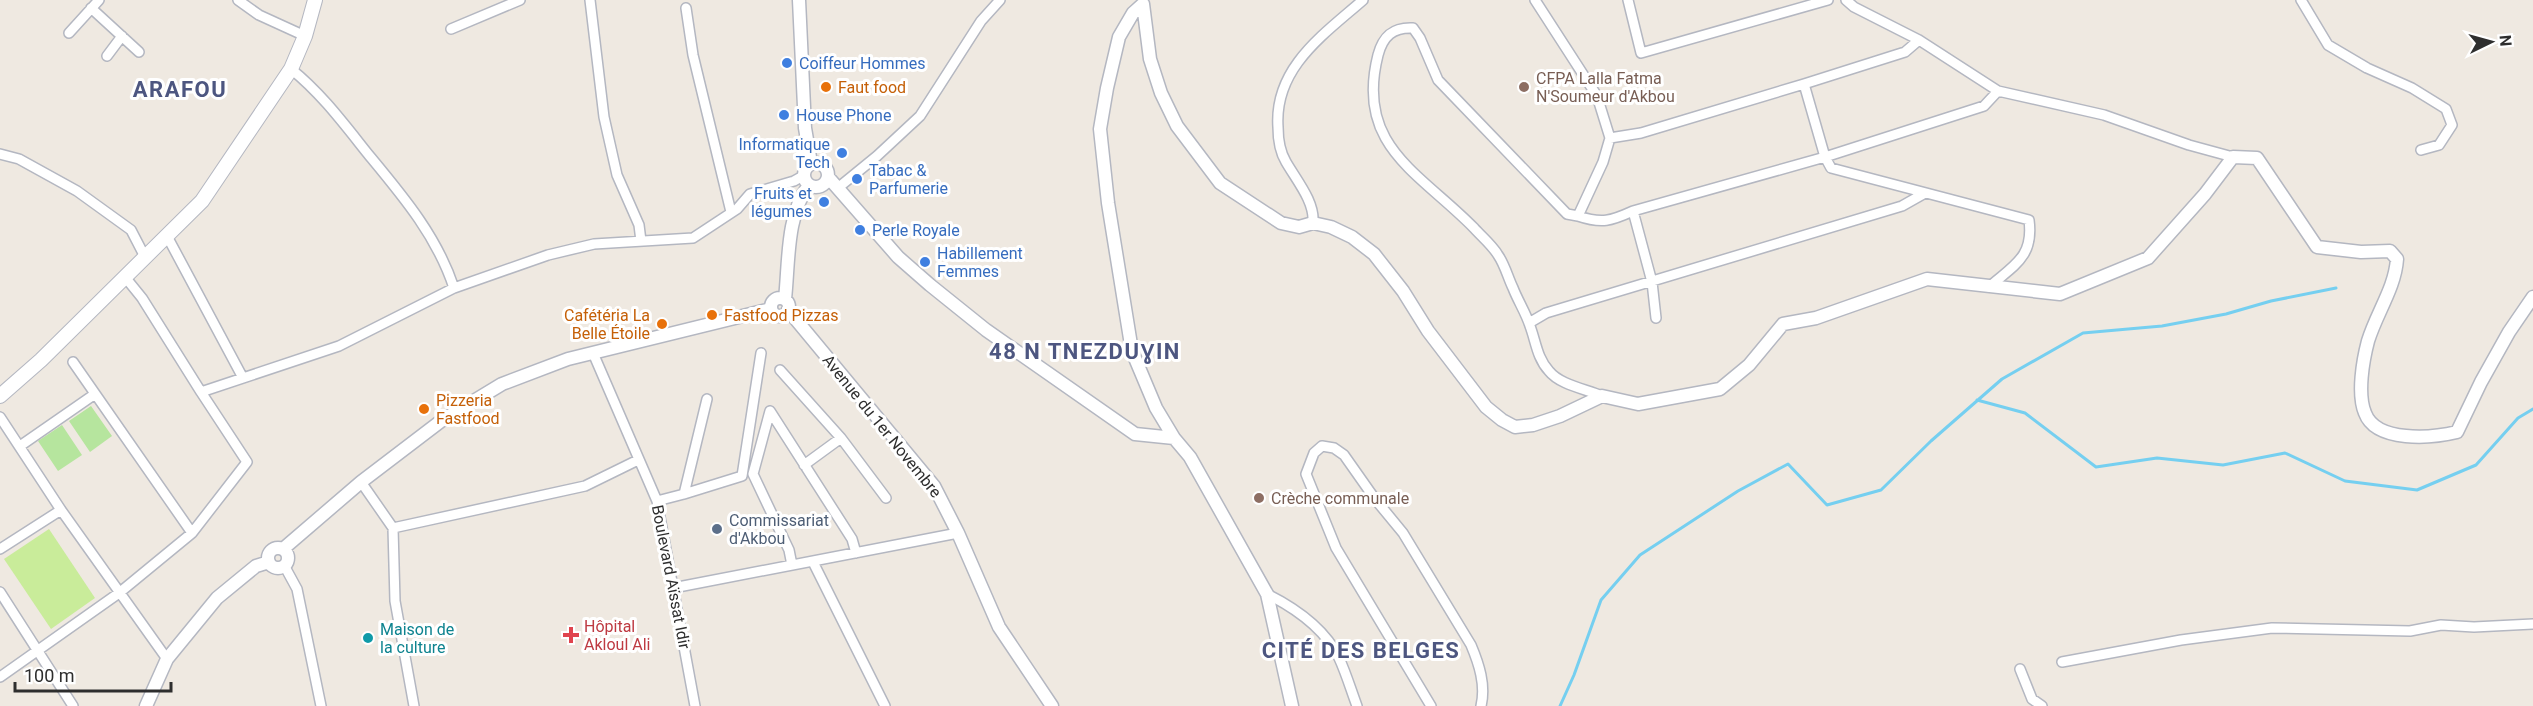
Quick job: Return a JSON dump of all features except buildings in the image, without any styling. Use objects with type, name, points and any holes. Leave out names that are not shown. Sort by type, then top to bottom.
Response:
[{"type":"main road","points":[[0,396],[41,360],[202,201],[291,69],[305,36],[315,0]]},
{"type":"street","points":[[69,33],[99,0]]},
{"type":"street","points":[[238,0],[259,15],[305,36]]},
{"type":"street","points":[[451,29],[520,0]]},
{"type":"street","points":[[590,0],[604,117],[617,175],[639,225],[642,241]]},
{"type":"street","points":[[799,0],[805,128],[811,163]]},
{"type":"street","points":[[838,187],[877,156],[920,116],[981,21],[1000,0]]},
{"type":"street","points":[[1313,223],[1314,211],[1283,158],[1278,137],[1277,114],[1281,90],[1287,75],[1305,52],[1363,0]]},
{"type":"street","points":[[1535,0],[1597,96],[1610,138],[1603,162],[1578,216]]},
{"type":"street","points":[[1628,0],[1641,53],[1828,0]]},
{"type":"street","points":[[1846,0],[1854,7],[1919,40],[1998,91],[2104,115],[2189,145],[2233,157],[2257,158],[2317,247],[2361,252],[2390,251],[2397,259],[2396,276],[2368,340],[2361,373],[2364,413],[2374,427],[2385,432],[2418,436],[2443,436],[2457,432],[2497,352],[2533,297]]},
{"type":"street","points":[[2301,0],[2328,45],[2367,68],[2412,88],[2446,109],[2452,125],[2439,145],[2421,150]]},
{"type":"street","points":[[1292,706],[1267,594],[1190,457],[1174,438],[1156,408],[1132,351],[1108,203],[1100,129],[1119,37],[1133,13],[1143,4],[1150,59],[1161,93],[1177,126],[1220,183],[1281,223],[1299,227],[1313,223],[1331,227],[1352,237],[1374,254],[1403,291],[1455,368],[1486,407],[1515,427],[1533,425],[1560,416],[1602,396]]},
{"type":"street","points":[[91,8],[139,52]]},
{"type":"street","points":[[686,8],[693,55],[731,212]]},
{"type":"street","points":[[1998,91],[1984,106],[1825,157],[1633,211],[1613,220],[1596,222],[1567,214],[1438,80],[1420,38],[1413,28],[1402,28],[1386,35],[1373,73],[1372,96],[1378,125],[1394,153],[1420,180],[1461,215],[1498,255],[1529,323],[1540,359],[1550,373],[1602,396],[1638,404],[1720,389],[1749,365],[1784,324],[1815,318],[1927,279],[2060,294],[2148,258],[2205,194],[2233,157]]},
{"type":"street","points":[[107,56],[122,36]]},
{"type":"street","points":[[1610,138],[1641,133],[1905,52],[1919,40]]},
{"type":"street","points":[[291,69],[312,85],[407,201],[436,246],[454,288]]},
{"type":"street","points":[[1804,84],[1825,157],[1831,168],[2029,220],[2031,235],[2024,258],[1989,287]]},
{"type":"street","points":[[0,154],[19,159],[77,191],[131,230],[145,257]]},
{"type":"street","points":[[283,549],[361,482],[441,421],[502,384],[561,361],[592,353],[771,309],[778,316],[786,314],[793,222],[806,180],[805,168],[811,163],[822,164],[828,177],[898,256],[986,330],[1136,434],[1174,438]]},
{"type":"street","points":[[201,392],[339,346],[454,288],[548,255],[585,246],[693,238],[731,212],[750,194],[794,181],[806,180],[814,187],[821,186],[828,177]]},
{"type":"street","points":[[1529,323],[1546,313],[1902,206],[1925,193]]},
{"type":"street","points":[[1633,211],[1652,282],[1656,318]]},
{"type":"street","points":[[167,236],[243,378]]},
{"type":"street","points":[[0,677],[119,593],[192,533],[247,462],[142,298],[125,277]]},
{"type":"street","name":"Avenue du 1er Novembre","points":[[787,305],[934,486],[958,533],[999,627],[1052,706]]},
{"type":"street","name":"Boulevard Aïssat Idir","points":[[592,353],[657,501],[695,706]]},
{"type":"street","points":[[657,501],[742,476],[761,353]]},
{"type":"street","points":[[73,362],[192,533]]},
{"type":"street","points":[[780,370],[840,438],[886,498]]},
{"type":"street","points":[[20,446],[95,394]]},
{"type":"street","points":[[684,494],[707,399]]},
{"type":"street","points":[[792,566],[789,550],[753,474],[770,411],[852,539],[856,553]]},
{"type":"street","points":[[0,417],[61,510],[166,659]]},
{"type":"street","points":[[804,465],[840,438]]},
{"type":"street","points":[[1431,706],[1336,548],[1312,493],[1306,474],[1314,453],[1322,446],[1334,448],[1344,455],[1409,543],[1471,645],[1479,663],[1484,693],[1481,706]]},
{"type":"street","points":[[393,528],[585,486],[638,460]]},
{"type":"street","points":[[361,482],[393,528],[396,601],[414,706]]},
{"type":"street","points":[[0,549],[61,510]]},
{"type":"street","points":[[673,588],[958,533]]},
{"type":"street","points":[[269,562],[270,552],[276,548],[283,549],[288,556],[285,567],[297,589],[321,706]]},
{"type":"street","points":[[813,561],[885,706]]},
{"type":"street","points":[[269,562],[278,568],[285,567]]},
{"type":"street","points":[[146,706],[166,659],[217,598],[256,566],[269,562]]},
{"type":"street","points":[[0,592],[73,706]]},
{"type":"street","points":[[1267,594],[1309,621],[1329,641],[1339,658],[1357,706]]},
{"type":"street","points":[[2062,662],[2181,640],[2272,628],[2410,631],[2441,625],[2474,627],[2533,624]]},
{"type":"street","points":[[2020,669],[2032,699],[2042,706]]},
{"type":"green space","points":[[91,406],[112,436],[90,452],[69,421]]},
{"type":"green space","points":[[62,425],[82,455],[58,471],[38,441]]},
{"type":"green space","points":[[49,529],[95,598],[51,629],[4,559]]},
{"type":"waterway","points":[[1560,706],[1574,675],[1601,600],[1640,555],[1738,491],[1788,464],[1827,505],[1881,490],[1931,441],[2002,379],[2083,333],[2162,326],[2226,314],[2271,301],[2336,288]]},
{"type":"waterway","points":[[1977,400],[2025,413],[2096,467],[2157,458],[2223,465],[2285,453],[2345,481],[2417,490],[2476,465],[2518,418],[2533,409]]},
{"type":"place","name":"Coiffeur Hommes","points":[[787,63]]},
{"type":"place","name":"Faut food","points":[[826,87]]},
{"type":"place","name":"CFPA Lalla Fatma N'Soumeur d'Akbou","points":[[1524,87]]},
{"type":"place","name":"House Phone","points":[[784,115]]},
{"type":"place","name":"Informatique Tech","points":[[842,153]]},
{"type":"place","name":"Tabac & Parfumerie","points":[[857,179]]},
{"type":"place","name":"Fruits et légumes","points":[[824,202]]},
{"type":"place","name":"Perle Royale","points":[[860,230]]},
{"type":"place","name":"Habillement Femmes","points":[[925,262]]},
{"type":"place","name":"Fastfood Pizzas","points":[[712,315]]},
{"type":"place","name":"Cafétéria La Belle Étoile","points":[[662,324]]},
{"type":"place","name":"Pizzeria Fastfood","points":[[424,409]]},
{"type":"place","name":"Crèche communale","points":[[1259,498]]},
{"type":"place","name":"Commissariat d'Akbou","points":[[717,529]]},
{"type":"place","name":"Hôpital Akloul Ali","points":[[571,635]]},
{"type":"place","name":"Maison de la culture","points":[[368,638]]},
{"type":"district","name":"ARAFOU","points":[[180,89]]},
{"type":"district","name":"48 N TNEZDUƔIN","points":[[1085,351]]},
{"type":"district","name":"CITÉ DES BELGES","points":[[1361,650]]}]
